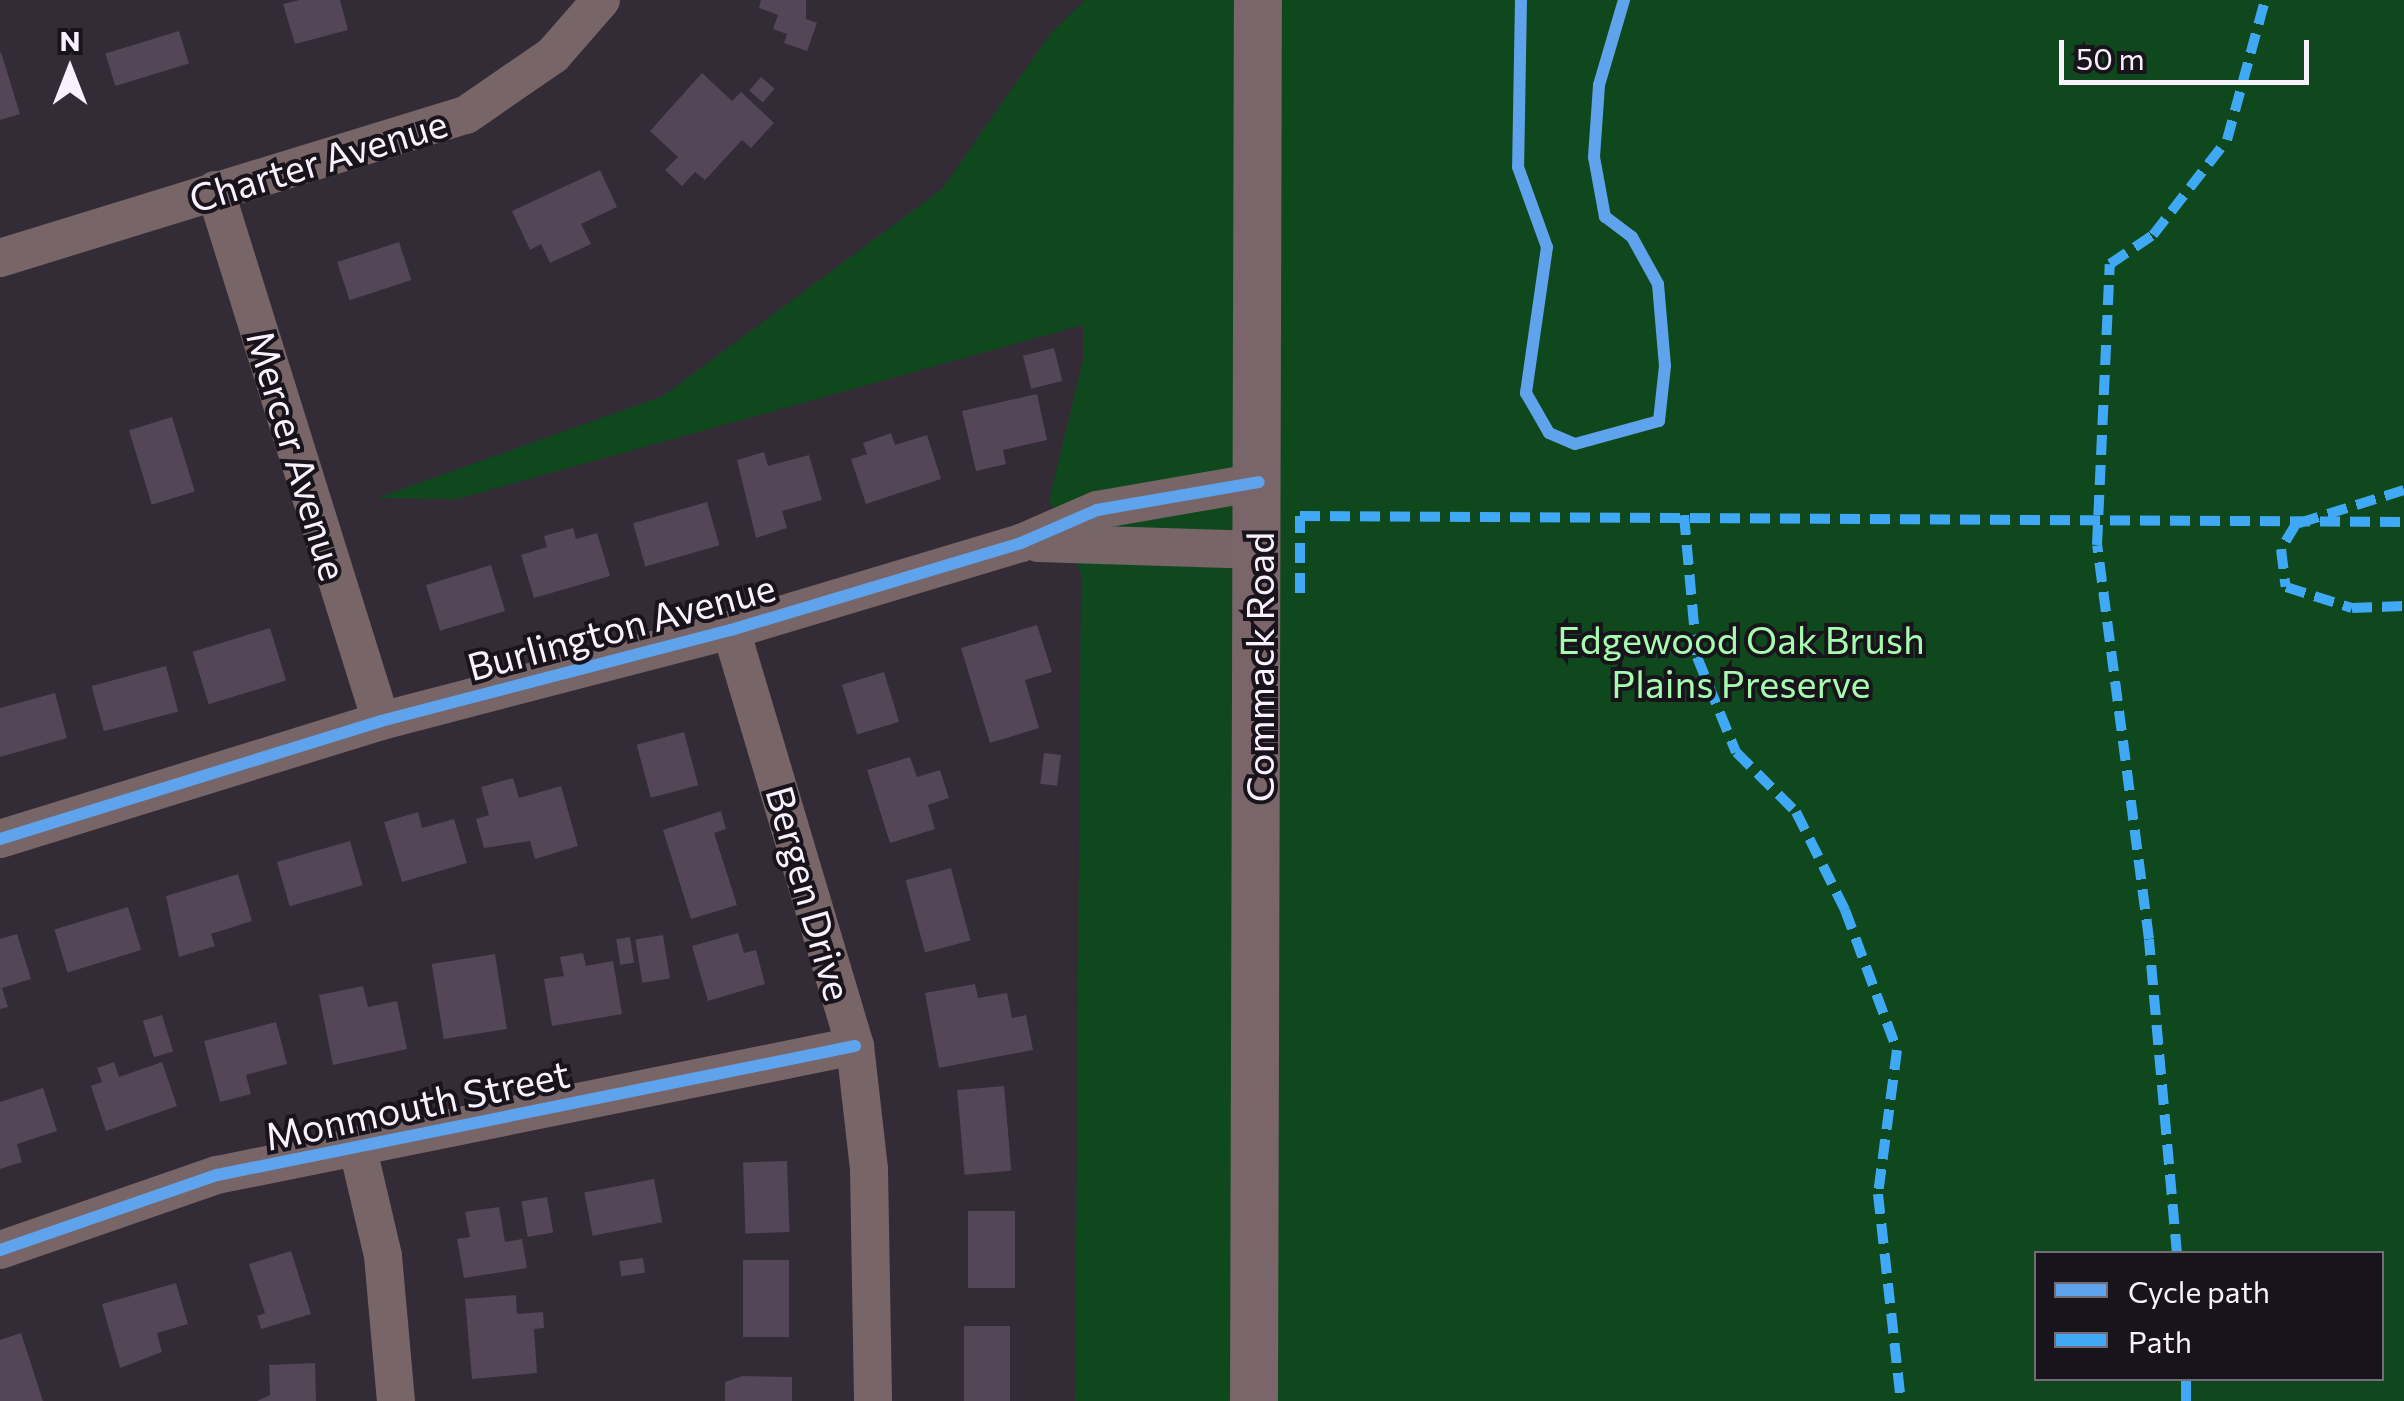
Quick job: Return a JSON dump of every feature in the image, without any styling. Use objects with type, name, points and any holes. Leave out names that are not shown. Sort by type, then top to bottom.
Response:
[{"type":"main road","name":"Commack Road","points":[[1254,1401],[1260,482],[1258,0]]},
{"type":"main road","name":"Commack Road","points":[[1257,1213],[1270,1401]]},
{"type":"street","name":"Charter Avenue","points":[[0,258],[86,238],[214,190],[466,114],[554,55],[601,0]]},
{"type":"street","name":"Mercer Avenue","points":[[214,190],[381,721]]},
{"type":"street","name":"Burlington Avenue","points":[[0,838],[381,721],[731,630],[1021,542],[1097,510],[1260,482]]},
{"type":"street","name":"Burlington Avenue","points":[[1021,542],[1259,550]]},
{"type":"street","name":"Bergen Drive","points":[[731,630],[854,1046],[870,1169],[873,1401]]},
{"type":"street","name":"Monmouth Street","points":[[0,1250],[218,1175],[854,1046]]},
{"type":"street","points":[[357,1145],[383,1256],[396,1401]]},
{"type":"green space","name":"Edgewood Oak Brush Plains Preserve","points":[[1085,0],[2404,0],[2404,1401],[1075,1401],[1081,573],[1049,500],[1083,361],[1083,325],[457,499],[377,498],[663,396],[942,189],[1050,34]]},
{"type":"building","points":[[340,0],[348,30],[295,44],[283,4]]},
{"type":"building","points":[[761,0],[806,0],[806,19],[817,23],[807,51],[784,43],[787,34],[773,29],[778,15],[759,8]]},
{"type":"building","points":[[179,31],[189,64],[115,86],[105,54]]},
{"type":"building","points":[[0,53],[20,114],[0,120]]},
{"type":"building","points":[[702,73],[732,101],[741,92],[774,123],[751,148],[742,140],[705,180],[695,172],[682,186],[665,170],[678,157],[650,131]]},
{"type":"building","points":[[761,77],[775,89],[763,102],[749,91]]},
{"type":"building","points":[[600,170],[617,207],[581,224],[591,244],[550,263],[541,244],[530,250],[512,211]]},
{"type":"building","points":[[399,242],[411,280],[350,300],[337,262]]},
{"type":"building","points":[[1054,348],[1062,381],[1031,389],[1023,356]]},
{"type":"building","points":[[1037,394],[1047,440],[1003,450],[1006,464],[976,471],[962,411]]},
{"type":"building","points":[[172,417],[195,492],[152,505],[129,430]]},
{"type":"building","points":[[891,433],[895,445],[927,435],[941,479],[866,504],[851,459],[867,454],[863,443]]},
{"type":"building","points":[[764,452],[768,466],[809,455],[822,500],[782,511],[787,528],[756,538],[737,460]]},
{"type":"building","points":[[707,502],[719,545],[645,566],[633,523]]},
{"type":"building","points":[[573,528],[576,539],[597,533],[610,576],[534,598],[521,555],[547,547],[544,536]]},
{"type":"building","points":[[491,565],[505,611],[440,631],[426,585]]},
{"type":"building","points":[[1037,625],[1052,672],[1025,680],[1039,728],[990,743],[961,648]]},
{"type":"building","points":[[270,628],[286,681],[209,704],[193,652]]},
{"type":"building","points":[[166,666],[178,711],[104,731],[92,686]]},
{"type":"building","points":[[884,672],[899,722],[857,735],[842,685]]},
{"type":"building","points":[[55,693],[67,738],[0,757],[0,708]]},
{"type":"building","points":[[684,732],[698,785],[651,798],[637,745]]},
{"type":"building","points":[[1044,753],[1061,755],[1057,786],[1040,784]]},
{"type":"building","points":[[910,757],[917,777],[940,770],[949,798],[928,805],[935,829],[890,843],[867,770]]},
{"type":"building","points":[[513,778],[519,798],[561,786],[578,846],[535,859],[530,841],[484,848],[476,819],[489,815],[481,787]]},
{"type":"building","points":[[721,811],[726,829],[714,833],[737,905],[691,919],[663,830]]},
{"type":"building","points":[[418,812],[422,828],[454,819],[467,863],[402,882],[384,822]]},
{"type":"building","points":[[350,841],[363,885],[290,906],[277,862]]},
{"type":"building","points":[[951,868],[970,940],[925,953],[906,880]]},
{"type":"building","points":[[238,874],[252,921],[211,934],[215,946],[179,957],[166,896]]},
{"type":"building","points":[[128,907],[141,950],[68,973],[54,930]]},
{"type":"building","points":[[738,933],[744,953],[756,950],[765,984],[708,1001],[692,946]]},
{"type":"building","points":[[17,934],[31,979],[2,988],[8,1007],[0,1009],[0,939]]},
{"type":"building","points":[[663,935],[670,978],[642,983],[635,939]]},
{"type":"building","points":[[630,937],[634,963],[620,965],[616,939]]},
{"type":"building","points":[[583,953],[586,966],[613,961],[622,1014],[552,1026],[544,979],[564,976],[560,957]]},
{"type":"building","points":[[495,954],[507,1029],[444,1039],[432,964]]},
{"type":"building","points":[[975,984],[978,998],[1007,993],[1012,1018],[1026,1015],[1033,1050],[939,1068],[925,993]]},
{"type":"building","points":[[363,986],[368,1007],[397,1001],[407,1049],[333,1065],[319,995]]},
{"type":"building","points":[[162,1015],[173,1051],[154,1057],[143,1021]]},
{"type":"building","points":[[276,1022],[287,1064],[246,1075],[251,1094],[220,1102],[204,1041]]},
{"type":"building","points":[[114,1062],[119,1077],[162,1062],[177,1106],[106,1131],[91,1086],[102,1082],[97,1068]]},
{"type":"building","points":[[1004,1086],[1011,1171],[965,1175],[957,1090]]},
{"type":"building","points":[[43,1088],[57,1131],[17,1144],[22,1162],[0,1169],[0,1102]]},
{"type":"building","points":[[787,1161],[789,1232],[746,1233],[743,1163]]},
{"type":"building","points":[[654,1179],[662,1222],[593,1236],[584,1193]]},
{"type":"building","points":[[547,1197],[553,1232],[528,1237],[521,1202]]},
{"type":"building","points":[[499,1207],[505,1242],[522,1239],[527,1268],[464,1278],[457,1239],[470,1237],[465,1212]]},
{"type":"building","points":[[968,1211],[1015,1211],[1015,1288],[968,1288]]},
{"type":"building","points":[[291,1251],[311,1314],[261,1329],[257,1316],[265,1313],[249,1264]]},
{"type":"building","points":[[643,1258],[645,1273],[621,1276],[619,1261]]},
{"type":"building","points":[[743,1260],[789,1260],[789,1337],[743,1337]]},
{"type":"building","points":[[176,1283],[188,1324],[157,1333],[162,1352],[120,1368],[102,1304]]},
{"type":"building","points":[[516,1295],[517,1314],[543,1312],[544,1328],[534,1329],[537,1373],[472,1379],[465,1299]]},
{"type":"building","points":[[964,1326],[1010,1326],[1010,1401],[964,1401]]},
{"type":"building","points":[[21,1333],[43,1401],[0,1401],[0,1340]]},
{"type":"building","points":[[315,1363],[316,1401],[257,1401],[270,1395],[269,1365]]},
{"type":"building","points":[[742,1376],[792,1377],[792,1401],[725,1401],[725,1382]]},
{"type":"marked path","points":[[2177,1251],[2149,939],[2097,545],[2110,264],[2153,235],[2227,140],[2265,0]]},
{"type":"marked path","points":[[2404,490],[2296,524],[2281,549],[2286,587],[2352,608],[2404,606]]},
{"type":"marked path","points":[[1684,515],[1697,657],[1736,752],[1796,812],[1845,910],[1897,1050],[1878,1194],[1901,1401]]},
{"type":"marked path","points":[[1300,593],[1300,516],[2404,522]]},
{"type":"marked path","points":[[2186,1381],[2186,1401]]},
{"type":"cycle path","points":[[1521,0],[1518,167],[1547,247],[1526,393],[1549,433],[1575,444],[1659,421],[1665,366],[1658,284],[1632,237],[1605,217],[1594,157],[1599,85],[1624,0]]},
{"type":"cycle path","points":[[0,839],[381,721],[731,630],[1021,543],[1097,510],[1259,482]]},
{"type":"cycle path","points":[[0,1250],[217,1175],[855,1046]]}]
